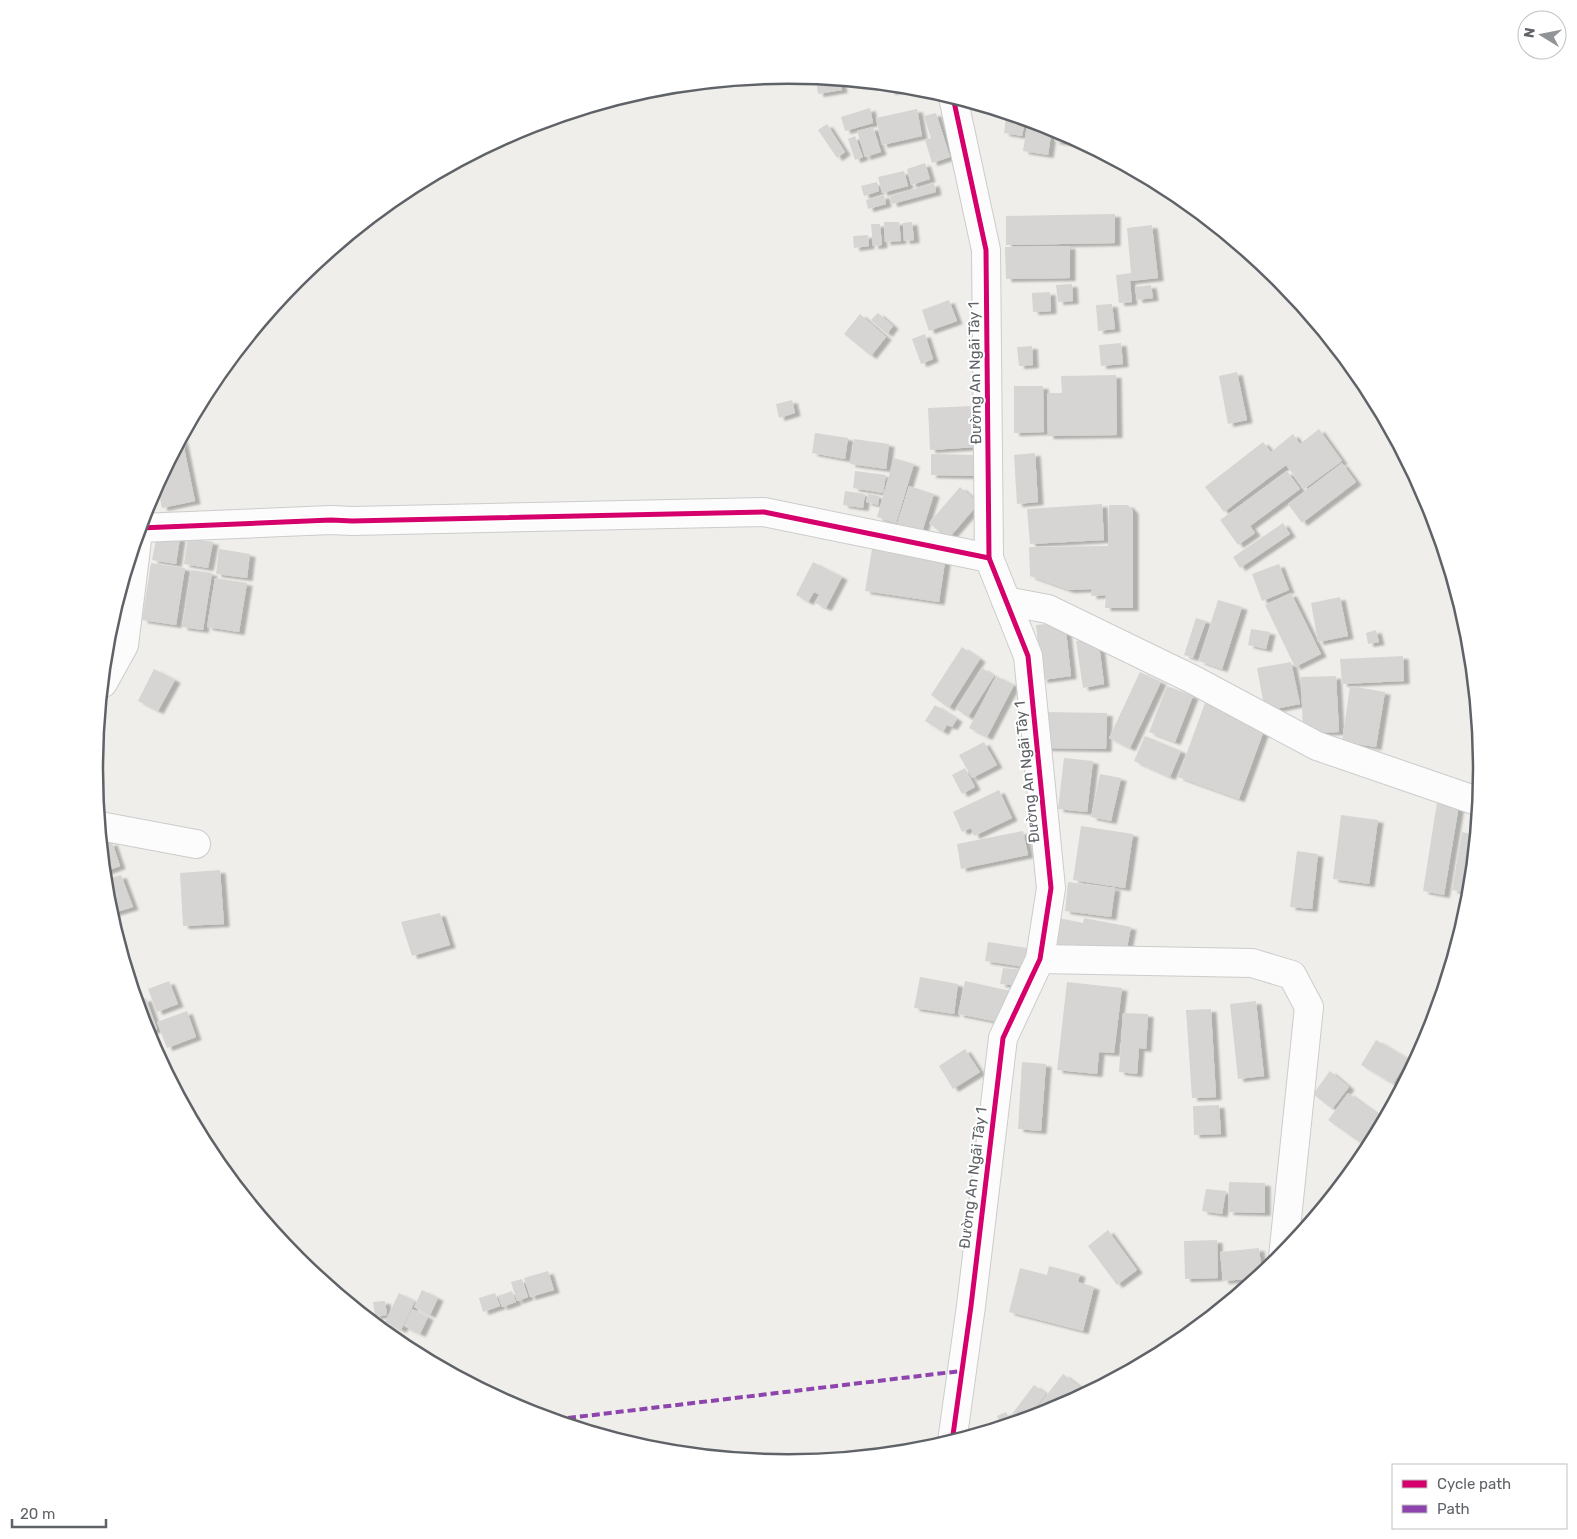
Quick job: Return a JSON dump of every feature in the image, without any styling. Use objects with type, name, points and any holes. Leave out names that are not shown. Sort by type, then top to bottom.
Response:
[{"type":"street","name":"Đường An Ngãi Tây 1","points":[[953,1435],[971,1306],[1003,1038],[1040,959],[1051,888],[1028,656],[989,558],[986,250],[955,104]]},
{"type":"street","points":[[147,528],[331,520],[764,512],[989,558]]},
{"type":"street","points":[[111,667],[124,645],[134,566]]},
{"type":"street","points":[[1006,601],[1048,608],[1192,679],[1317,746],[1473,800]]},
{"type":"street","points":[[105,827],[196,844]]},
{"type":"street","points":[[1040,959],[1252,963],[1292,975],[1310,1007],[1285,1242]]},
{"type":"building","points":[[817,85],[841,86],[842,90],[818,94]]},
{"type":"building","points":[[870,108],[873,123],[845,131],[841,117]]},
{"type":"building","points":[[917,109],[922,136],[882,145],[876,118]]},
{"type":"building","points":[[936,113],[950,157],[932,163],[925,140],[931,138],[924,116]]},
{"type":"building","points":[[1006,119],[1024,126],[1022,136],[1004,133]]},
{"type":"building","points":[[827,124],[845,152],[837,158],[818,130]]},
{"type":"building","points":[[873,127],[881,152],[865,157],[857,131]]},
{"type":"building","points":[[1027,127],[1051,136],[1048,155],[1023,151]]},
{"type":"building","points":[[855,136],[863,157],[855,160],[848,139]]},
{"type":"building","points":[[1055,138],[1068,143],[1054,141]]},
{"type":"building","points":[[925,163],[930,179],[911,185],[907,169]]},
{"type":"building","points":[[904,171],[908,186],[882,193],[878,177]]},
{"type":"building","points":[[877,182],[879,191],[864,196],[861,186]]},
{"type":"building","points":[[934,183],[936,192],[892,204],[890,196]]},
{"type":"building","points":[[884,195],[886,204],[868,209],[866,200]]},
{"type":"building","points":[[1115,214],[1115,243],[1006,245],[1006,216]]},
{"type":"building","points":[[884,222],[899,222],[901,241],[885,242]]},
{"type":"building","points":[[912,222],[914,240],[904,241],[903,223]]},
{"type":"building","points":[[871,224],[880,224],[882,245],[873,246]]},
{"type":"building","points":[[1152,225],[1158,278],[1130,281],[1132,302],[1119,303],[1116,275],[1131,273],[1127,228]]},
{"type":"building","points":[[868,235],[869,246],[854,248],[853,236]]},
{"type":"building","points":[[1070,246],[1070,278],[1006,279],[1005,247]]},
{"type":"building","points":[[1072,284],[1073,301],[1058,302],[1056,285]]},
{"type":"building","points":[[1151,285],[1153,298],[1137,300],[1135,287]]},
{"type":"building","points":[[1050,292],[1051,311],[1033,312],[1032,293]]},
{"type":"building","points":[[949,300],[957,321],[929,331],[922,310]]},
{"type":"building","points":[[1112,304],[1115,329],[1098,331],[1096,305]]},
{"type":"building","points":[[878,313],[893,326],[887,334],[871,320]]},
{"type":"building","points":[[860,314],[886,337],[871,356],[844,334]]},
{"type":"building","points":[[925,334],[933,359],[921,364],[912,339]]},
{"type":"building","points":[[1121,343],[1123,364],[1101,366],[1099,345]]},
{"type":"building","points":[[1032,346],[1033,365],[1019,366],[1017,347]]},
{"type":"building","points":[[1237,372],[1247,420],[1228,424],[1219,376]]},
{"type":"building","points":[[1116,375],[1117,435],[1048,436],[1047,393],[1062,393],[1061,376]]},
{"type":"building","points":[[1014,386],[1043,386],[1044,432],[1014,433]]},
{"type":"building","points":[[792,400],[795,413],[779,418],[776,404]]},
{"type":"building","points":[[974,406],[977,447],[930,450],[928,408]]},
{"type":"building","points":[[1319,429],[1342,461],[1304,489],[1286,465],[1224,512],[1205,487],[1263,442],[1271,452],[1293,434],[1300,444]]},
{"type":"building","points":[[815,433],[848,438],[845,459],[812,453]]},
{"type":"building","points":[[854,439],[889,444],[886,469],[850,464]]},
{"type":"building","points":[[184,447],[195,501],[162,508],[160,497]]},
{"type":"building","points":[[1035,453],[1038,502],[1017,504],[1014,455]]},
{"type":"building","points":[[931,454],[976,455],[976,476],[931,475]]},
{"type":"building","points":[[894,458],[914,464],[896,523],[877,517]]},
{"type":"building","points":[[1342,463],[1356,482],[1302,523],[1288,504]]},
{"type":"building","points":[[855,471],[886,475],[883,493],[853,488]]},
{"type":"building","points":[[1287,471],[1300,489],[1250,526],[1255,533],[1238,545],[1220,520]]},
{"type":"building","points":[[909,486],[934,494],[922,532],[897,524]]},
{"type":"building","points":[[960,487],[979,503],[948,539],[929,523]]},
{"type":"building","points":[[845,491],[865,494],[863,508],[843,505]]},
{"type":"building","points":[[868,494],[879,496],[878,505],[866,502]]},
{"type":"building","points":[[1102,504],[1104,540],[1030,544],[1027,509]]},
{"type":"building","points":[[1109,505],[1128,505],[1133,511],[1133,608],[1105,608],[1106,595],[1091,596],[1092,589],[1069,590],[1030,576],[1029,547],[1108,546]]},
{"type":"building","points":[[1283,523],[1290,534],[1240,568],[1233,557]]},
{"type":"building","points":[[157,534],[180,538],[176,564],[152,560]]},
{"type":"building","points":[[188,538],[213,542],[208,568],[184,564]]},
{"type":"building","points":[[873,543],[946,555],[939,602],[865,591]]},
{"type":"building","points":[[219,549],[250,554],[247,578],[216,574]]},
{"type":"building","points":[[813,562],[842,577],[826,608],[815,603],[820,595],[814,592],[808,602],[796,595]]},
{"type":"building","points":[[151,563],[185,568],[176,625],[142,620]]},
{"type":"building","points":[[1279,564],[1289,590],[1262,601],[1252,574]]},
{"type":"building","points":[[191,570],[212,573],[203,630],[182,627]]},
{"type":"building","points":[[215,578],[247,583],[239,632],[207,627]]},
{"type":"building","points":[[1291,593],[1321,654],[1295,667],[1265,605]]},
{"type":"building","points":[[1340,597],[1348,636],[1318,642],[1311,603]]},
{"type":"building","points":[[1218,600],[1242,607],[1222,669],[1199,661]]},
{"type":"building","points":[[1196,618],[1206,621],[1193,658],[1184,655]]},
{"type":"building","points":[[1065,622],[1071,676],[1042,680],[1036,625]]},
{"type":"building","points":[[1251,629],[1270,632],[1266,649],[1248,645]]},
{"type":"building","points":[[1376,630],[1379,642],[1368,644],[1366,633]]},
{"type":"building","points":[[1098,637],[1104,684],[1083,688],[1076,641]]},
{"type":"building","points":[[962,647],[980,659],[949,708],[931,695]]},
{"type":"building","points":[[1403,656],[1404,681],[1342,684],[1340,659]]},
{"type":"building","points":[[1291,662],[1300,704],[1265,711],[1257,668]]},
{"type":"building","points":[[982,668],[994,676],[968,717],[956,709]]},
{"type":"building","points":[[154,669],[175,680],[158,711],[138,701]]},
{"type":"building","points":[[1140,672],[1161,682],[1130,748],[1109,738]]},
{"type":"building","points":[[996,676],[1014,685],[987,737],[969,728]]},
{"type":"building","points":[[1336,676],[1339,732],[1303,733],[1301,677]]},
{"type":"building","points":[[1167,686],[1193,696],[1175,742],[1149,732]]},
{"type":"building","points":[[1350,686],[1385,692],[1376,747],[1342,742]]},
{"type":"building","points":[[1205,703],[1266,725],[1239,799],[1178,777]]},
{"type":"building","points":[[935,705],[957,719],[952,727],[947,725],[943,732],[925,721]]},
{"type":"building","points":[[1043,712],[1107,713],[1106,749],[1043,748]]},
{"type":"building","points":[[1145,736],[1181,751],[1170,777],[1134,761]]},
{"type":"building","points":[[984,742],[997,765],[972,778],[959,755]]},
{"type":"building","points":[[1064,758],[1093,761],[1087,812],[1058,809]]},
{"type":"building","points":[[965,768],[975,787],[962,794],[952,775]]},
{"type":"building","points":[[1100,774],[1121,778],[1111,821],[1091,817]]},
{"type":"building","points":[[999,790],[1012,818],[974,836],[971,828],[962,832],[953,812]]},
{"type":"building","points":[[1438,796],[1460,799],[1444,895],[1423,891]]},
{"type":"building","points":[[1341,815],[1378,820],[1369,884],[1333,879]]},
{"type":"building","points":[[1081,826],[1133,834],[1125,888],[1073,880]]},
{"type":"building","points":[[1023,831],[1028,855],[961,869],[957,844]]},
{"type":"building","points":[[1462,832],[1471,834],[1463,892],[1452,890]]},
{"type":"building","points":[[112,842],[120,866],[111,869],[109,859],[107,844]]},
{"type":"building","points":[[1297,851],[1318,854],[1312,909],[1290,907]]},
{"type":"building","points":[[220,870],[224,924],[183,926],[180,873]]},
{"type":"building","points":[[121,875],[133,907],[118,912],[112,878]]},
{"type":"building","points":[[1068,882],[1115,888],[1111,917],[1065,911]]},
{"type":"building","points":[[440,913],[450,945],[412,956],[401,922]]},
{"type":"building","points":[[1059,918],[1083,923],[1084,918],[1131,927],[1126,953],[1079,944],[1078,950],[1053,945]]},
{"type":"building","points":[[988,942],[1027,948],[1024,967],[985,961]]},
{"type":"building","points":[[1003,968],[1024,970],[1022,986],[1000,984]]},
{"type":"building","points":[[920,977],[958,984],[954,1014],[914,1008]]},
{"type":"building","points":[[169,981],[178,1004],[157,1012],[148,989]]},
{"type":"building","points":[[965,981],[1015,992],[1008,1024],[958,1014]]},
{"type":"building","points":[[1067,982],[1122,988],[1114,1053],[1099,1052],[1097,1074],[1057,1070]]},
{"type":"building","points":[[146,998],[157,1029],[154,1030],[142,999]]},
{"type":"building","points":[[1256,1001],[1264,1076],[1238,1079],[1230,1004]]},
{"type":"building","points":[[1211,1009],[1216,1097],[1192,1098],[1186,1010]]},
{"type":"building","points":[[187,1011],[196,1037],[167,1048],[157,1022]]},
{"type":"building","points":[[1123,1013],[1148,1014],[1146,1049],[1139,1048],[1137,1074],[1119,1072]]},
{"type":"building","points":[[1376,1040],[1408,1059],[1393,1084],[1361,1065]]},
{"type":"building","points":[[965,1049],[980,1072],[953,1089],[939,1066]]},
{"type":"building","points":[[1022,1062],[1046,1064],[1041,1131],[1018,1129]]},
{"type":"building","points":[[1330,1071],[1349,1087],[1332,1109],[1313,1094]]},
{"type":"building","points":[[1348,1093],[1380,1116],[1362,1144],[1328,1120]]},
{"type":"building","points":[[1219,1105],[1221,1134],[1194,1135],[1193,1106]]},
{"type":"building","points":[[1229,1182],[1265,1183],[1265,1213],[1228,1212]]},
{"type":"building","points":[[1206,1189],[1226,1191],[1222,1214],[1202,1211]]},
{"type":"building","points":[[1108,1230],[1137,1270],[1117,1285],[1088,1246]]},
{"type":"building","points":[[1217,1240],[1218,1278],[1185,1279],[1184,1241]]},
{"type":"building","points":[[1259,1248],[1261,1266],[1247,1279],[1223,1281],[1220,1252]]},
{"type":"building","points":[[1049,1266],[1080,1274],[1078,1282],[1094,1287],[1083,1331],[1009,1312],[1020,1268],[1047,1275]]},
{"type":"building","points":[[548,1271],[554,1290],[530,1297],[524,1278]]},
{"type":"building","points":[[522,1279],[528,1297],[517,1301],[511,1282]]},
{"type":"building","points":[[422,1290],[438,1298],[430,1315],[414,1307]]},
{"type":"building","points":[[512,1291],[516,1302],[502,1307],[498,1296]]},
{"type":"building","points":[[399,1293],[415,1301],[401,1330],[385,1322]]},
{"type":"building","points":[[495,1293],[500,1306],[483,1312],[479,1298]]},
{"type":"building","points":[[385,1301],[387,1315],[375,1316],[373,1302]]},
{"type":"building","points":[[412,1309],[428,1317],[420,1334],[404,1326]]},
{"type":"building","points":[[1063,1374],[1083,1389],[1051,1403],[1036,1409]]},
{"type":"building","points":[[1034,1385],[1046,1394],[1034,1409],[1015,1417],[1012,1414]]},
{"type":"building","points":[[1006,1412],[1009,1419],[1000,1422],[997,1416]]},
{"type":"marked path","points":[[568,1418],[961,1371]]},
{"type":"cycle path","points":[[953,1435],[971,1306],[1003,1038],[1040,959],[1051,888],[1028,656],[989,558],[986,250],[955,104]]},
{"type":"cycle path","points":[[147,528],[331,520],[764,512],[989,558]]}]
